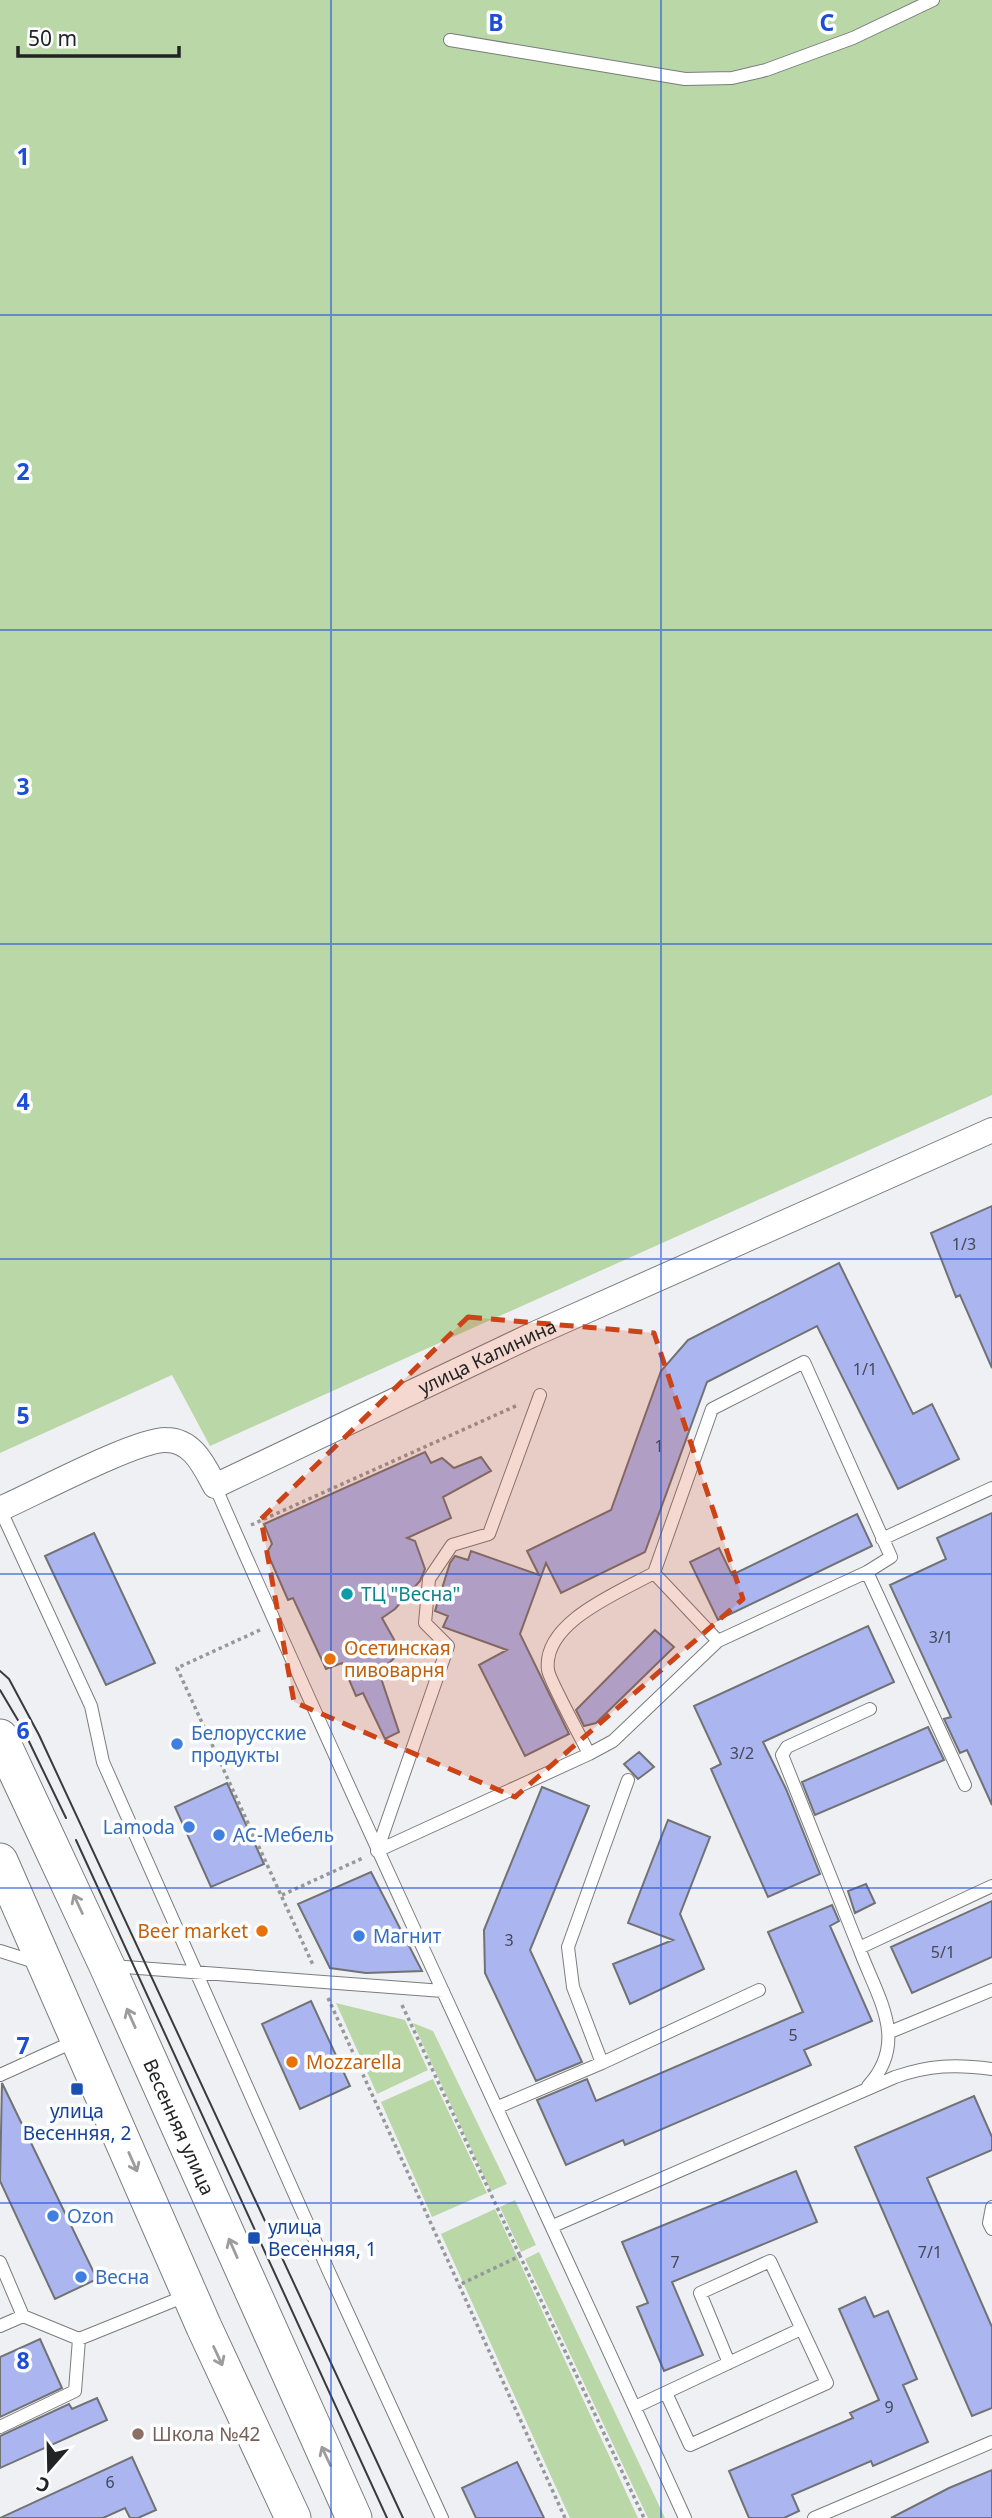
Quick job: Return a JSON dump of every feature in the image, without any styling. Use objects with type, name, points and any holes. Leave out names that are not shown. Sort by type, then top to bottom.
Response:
[{"type":"street","name":"улица Калинина","points":[[215,1486],[532,1335],[992,1130]]},
{"type":"street","points":[[0,1509],[141,1445],[167,1440],[195,1451],[215,1486]]},
{"type":"street","name":"Весенняя улица","points":[[0,1737],[107,1966],[354,2518]]},
{"type":"street","points":[[0,1861],[293,2518]]},
{"type":"lane","points":[[450,40],[685,79],[732,78],[766,70],[853,38],[933,0]]},
{"type":"lane","points":[[377,1851],[589,1754],[613,1741],[718,1641],[867,1572],[891,1557],[804,1363],[712,1409],[654,1573],[573,1618],[555,1639],[548,1671],[589,1754]]},
{"type":"lane","points":[[377,1851],[449,1646],[425,1623],[429,1579],[452,1545],[489,1534],[540,1395]]},
{"type":"lane","points":[[215,1486],[377,1851],[553,2226],[685,2518]]},
{"type":"lane","points":[[882,1539],[992,1488]]},
{"type":"lane","points":[[0,1509],[91,1706],[103,1762],[442,2518]]},
{"type":"lane","points":[[867,1572],[965,1785]]},
{"type":"lane","points":[[654,1573],[718,1641]]},
{"type":"lane","points":[[864,2091],[886,2060],[890,2032],[782,1755],[787,1747],[870,1709]]},
{"type":"lane","points":[[602,2063],[573,1987],[568,1947],[628,1780]]},
{"type":"lane","points":[[859,1948],[992,1886]]},
{"type":"lane","points":[[0,1951],[45,1965]]},
{"type":"lane","points":[[107,1966],[443,1992]]},
{"type":"lane","points":[[498,2107],[602,2063],[759,1990]]},
{"type":"lane","points":[[890,2032],[992,1990]]},
{"type":"lane","points":[[0,2075],[78,2040]]},
{"type":"lane","points":[[553,2226],[924,2067],[958,2064],[992,2069]]},
{"type":"lane","points":[[992,2207],[989,2223],[992,2230]]},
{"type":"lane","points":[[666,2393],[690,2445],[827,2383],[770,2260],[700,2293],[729,2363]]},
{"type":"lane","points":[[0,2262],[23,2316],[79,2339],[191,2294]]},
{"type":"lane","points":[[0,2326],[23,2316]]},
{"type":"lane","points":[[635,2407],[801,2329]]},
{"type":"lane","points":[[0,2427],[75,2391],[79,2339]]},
{"type":"lane","points":[[814,2518],[992,2442]]},
{"type":"path","points":[[246,1527],[540,1395]]},
{"type":"path","points":[[275,1623],[177,1668],[565,2518]]},
{"type":"path","points":[[282,1895],[377,1851]]},
{"type":"path","points":[[394,1988],[644,2518]]},
{"type":"path","points":[[459,2285],[520,2256]]},
{"type":"highlighted area","points":[[468,1317],[654,1333],[743,1599],[515,1797],[294,1702],[261,1519]]},
{"type":"green space","points":[[0,0],[992,0],[992,1095],[210,1446],[172,1375],[0,1453]]},
{"type":"green space","points":[[336,2003],[405,2020],[428,2070],[377,2094]]},
{"type":"green space","points":[[413,2023],[433,2031],[507,2184],[491,2191]]},
{"type":"green space","points":[[433,2079],[487,2193],[432,2217],[381,2102]]},
{"type":"green space","points":[[515,2200],[536,2245],[521,2252],[500,2207]]},
{"type":"green space","points":[[495,2209],[638,2518],[570,2518],[441,2234]]},
{"type":"green space","points":[[539,2252],[665,2518],[648,2518],[525,2259]]},
{"type":"building","points":[[992,1206],[992,1368],[960,1295],[956,1297],[931,1233]]},
{"type":"building","points":[[839,1263],[913,1414],[932,1404],[959,1459],[898,1489],[817,1326],[707,1382],[645,1552],[561,1593],[546,1563],[520,1634],[569,1734],[525,1756],[479,1665],[507,1650],[443,1627],[448,1616],[435,1611],[450,1563],[455,1556],[468,1560],[471,1551],[539,1575],[527,1551],[611,1510],[661,1371],[688,1340]]},
{"type":"building","name":"ТЦ \"Весна\"","points":[[425,1452],[431,1463],[442,1458],[454,1468],[481,1457],[491,1471],[443,1497],[451,1518],[407,1538],[415,1541],[425,1569],[420,1581],[395,1609],[382,1618],[401,1652],[379,1672],[399,1732],[385,1739],[363,1693],[356,1696],[342,1663],[326,1669],[293,1598],[288,1600],[267,1552],[272,1544],[264,1524]]},
{"type":"building","points":[[992,1513],[992,1805],[967,1750],[960,1753],[944,1719],[951,1717],[890,1585],[946,1559],[937,1538]]},
{"type":"building","points":[[857,1514],[872,1546],[718,1620],[690,1562],[719,1548],[732,1575]]},
{"type":"building","points":[[94,1533],[155,1663],[106,1685],[45,1556]]},
{"type":"building","points":[[868,1626],[894,1682],[763,1742],[786,1789],[820,1874],[768,1897],[711,1769],[721,1764],[694,1706]]},
{"type":"building","points":[[655,1630],[674,1647],[596,1723],[584,1726],[576,1710]]},
{"type":"building","points":[[928,1727],[944,1760],[815,1815],[802,1782]]},
{"type":"building","points":[[639,1752],[654,1767],[638,1779],[624,1764]]},
{"type":"building","name":"АС-Мебель","points":[[227,1783],[264,1864],[211,1887],[175,1807]]},
{"type":"building","points":[[542,1787],[589,1806],[530,1950],[582,2062],[536,2081],[485,1973],[484,1930]]},
{"type":"building","points":[[668,1820],[710,1837],[680,1914],[704,1969],[630,2004],[613,1964],[673,1940],[628,1923]]},
{"type":"building","name":"Магнит","points":[[371,1872],[422,1971],[366,1973],[330,1968],[298,1904]]},
{"type":"building","points":[[866,1884],[875,1903],[855,1913],[848,1891]]},
{"type":"building","points":[[992,1901],[992,1957],[912,1993],[891,1947]]},
{"type":"building","points":[[832,1905],[839,1921],[830,1926],[872,2021],[804,2050],[811,2065],[625,2145],[623,2140],[566,2165],[537,2100],[587,2079],[596,2101],[803,2012],[768,1932]]},
{"type":"building","points":[[311,2001],[350,2086],[300,2109],[262,2024]]},
{"type":"building","points":[[2,2083],[97,2279],[55,2299],[0,2181]]},
{"type":"building","points":[[974,2096],[992,2137],[992,2150],[927,2178],[992,2327],[992,2408],[972,2416],[855,2147]]},
{"type":"building","points":[[796,2171],[817,2222],[672,2282],[703,2355],[664,2371],[637,2307],[648,2303],[622,2242]]},
{"type":"building","points":[[865,2297],[874,2317],[888,2311],[917,2379],[903,2385],[928,2442],[873,2466],[871,2461],[792,2495],[799,2511],[784,2518],[749,2518],[729,2471],[853,2418],[850,2413],[879,2400],[839,2309]]},
{"type":"building","points":[[40,2339],[62,2388],[0,2417],[0,2357]]},
{"type":"building","points":[[97,2398],[107,2420],[0,2468],[0,2436],[69,2404],[72,2409]]},
{"type":"building","points":[[132,2457],[156,2510],[138,2518],[130,2518],[125,2508],[103,2518],[0,2518]]},
{"type":"building","points":[[517,2462],[544,2518],[476,2518],[462,2488]]},
{"type":"building","points":[[992,2470],[992,2518],[891,2518],[949,2488]]},
{"type":"tram line","points":[[0,1671],[9,1679],[39,1735],[403,2518]]},
{"type":"tram line","points":[[0,1690],[22,1727],[66,1818]]},
{"type":"tram line","points":[[76,1840],[387,2518]]},
{"type":"place","name":"ТЦ \"Весна\"","points":[[347,1594]]},
{"type":"place","name":"Осетинская пивоварня","points":[[330,1659]]},
{"type":"place","name":"Белорусские продукты","points":[[177,1744]]},
{"type":"place","name":"Lamoda","points":[[189,1827]]},
{"type":"place","name":"АС-Мебель","points":[[219,1835]]},
{"type":"place","name":"Beer market","points":[[262,1931]]},
{"type":"place","name":"Магнит","points":[[359,1936]]},
{"type":"place","name":"Mozzarella","points":[[292,2062]]},
{"type":"place","name":"улица Весенняя, 2","points":[[77,2089]]},
{"type":"place","name":"Ozon","points":[[53,2216]]},
{"type":"place","name":"улица Весенняя, 1","points":[[254,2238]]},
{"type":"place","name":"Весна","points":[[81,2277]]},
{"type":"place","name":"Школа №42","points":[[138,2434]]}]
